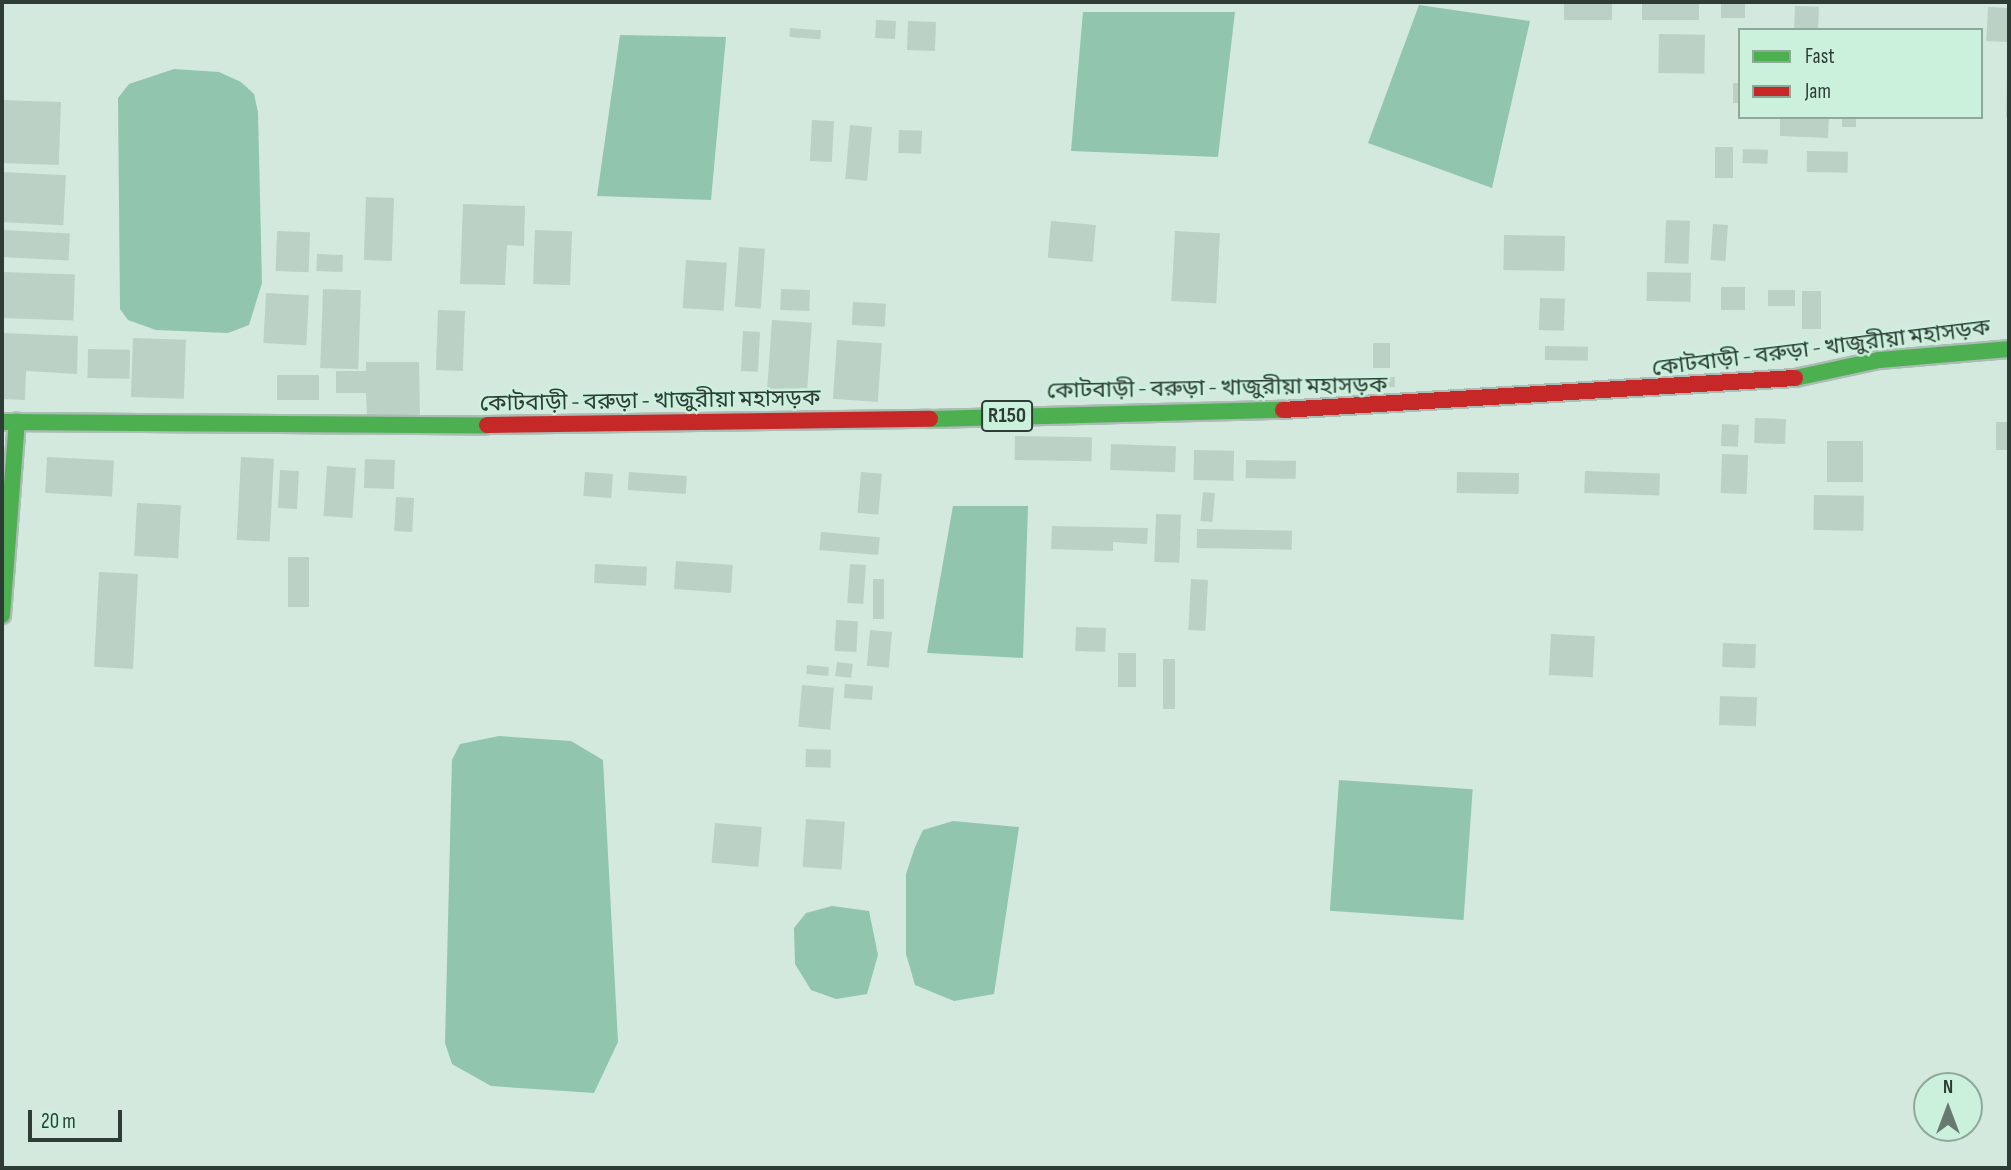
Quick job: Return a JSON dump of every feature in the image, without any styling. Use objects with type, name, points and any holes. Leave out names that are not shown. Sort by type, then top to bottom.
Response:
[{"type":"main road","name":"কোটবাড়ী - বরুড়া - খাজুরীয়া মহাসড়ক","points":[[9,422],[623,426],[1339,409],[1739,384],[1818,376],[1879,360],[2009,349]]},
{"type":"main road","points":[[2,615],[9,422]]},
{"type":"shaded area","points":[[1419,5],[1530,21],[1492,188],[1368,143]]},
{"type":"shaded area","points":[[1083,12],[1235,12],[1218,157],[1071,151]]},
{"type":"shaded area","points":[[620,35],[726,37],[711,200],[597,196]]},
{"type":"shaded area","points":[[174,69],[219,72],[241,82],[254,94],[258,112],[262,283],[249,325],[228,333],[156,330],[128,320],[120,309],[118,98],[129,84]]},
{"type":"shaded area","points":[[953,506],[1028,506],[1023,658],[927,653]]},
{"type":"shaded area","points":[[499,736],[571,741],[603,760],[618,1042],[594,1093],[491,1086],[452,1064],[445,1043],[452,760],[460,744]]},
{"type":"shaded area","points":[[1339,780],[1473,789],[1464,920],[1330,911]]},
{"type":"shaded area","points":[[953,821],[1019,827],[994,994],[954,1001],[915,985],[906,954],[906,874],[915,847],[923,830]]},
{"type":"shaded area","points":[[832,906],[869,911],[878,955],[867,994],[836,999],[811,990],[795,964],[794,928],[806,913]]},
{"type":"building","points":[[1564,2],[1612,2],[1612,20],[1564,20]]},
{"type":"building","points":[[1642,2],[1699,2],[1699,20],[1642,20]]},
{"type":"building","points":[[1721,2],[1745,2],[1745,18],[1721,18]]},
{"type":"building","points":[[1795,6],[1819,7],[1818,28],[1794,28]]},
{"type":"building","points":[[1988,7],[2009,8],[2007,42],[1986,41]]},
{"type":"building","points":[[876,20],[896,21],[895,39],[875,38]]},
{"type":"building","points":[[908,21],[936,22],[935,51],[907,50]]},
{"type":"building","points":[[790,28],[821,30],[820,39],[789,37]]},
{"type":"building","points":[[1659,34],[1705,35],[1704,74],[1658,73]]},
{"type":"building","points":[[2009,72],[2009,118],[2006,117]]},
{"type":"building","points":[[1733,83],[1738,83],[1738,103],[1733,103]]},
{"type":"building","points":[[2,100],[61,102],[59,165],[2,163]]},
{"type":"building","points":[[1780,119],[1829,119],[1828,138],[1780,136]]},
{"type":"building","points":[[1842,119],[1856,119],[1856,127],[1842,127]]},
{"type":"building","points":[[812,120],[834,121],[832,162],[810,161]]},
{"type":"building","points":[[850,125],[872,127],[867,181],[845,179]]},
{"type":"building","points":[[899,130],[922,131],[921,154],[898,153]]},
{"type":"building","points":[[1715,147],[1733,147],[1733,178],[1715,178]]},
{"type":"building","points":[[1743,149],[1768,150],[1767,164],[1743,163]]},
{"type":"building","points":[[1807,151],[1848,152],[1848,173],[1807,172]]},
{"type":"building","points":[[2,172],[66,175],[63,225],[2,222]]},
{"type":"building","points":[[366,197],[394,198],[392,261],[364,260]]},
{"type":"building","points":[[463,204],[525,206],[524,246],[507,245],[505,285],[460,284]]},
{"type":"building","points":[[1666,220],[1690,221],[1688,264],[1664,263]]},
{"type":"building","points":[[1051,221],[1096,225],[1093,262],[1048,258]]},
{"type":"building","points":[[1713,224],[1728,225],[1725,261],[1710,260]]},
{"type":"building","points":[[2,230],[70,234],[68,261],[2,257]]},
{"type":"building","points":[[535,230],[572,231],[570,285],[533,284]]},
{"type":"building","points":[[277,231],[310,232],[309,272],[276,271]]},
{"type":"building","points":[[1175,231],[1220,233],[1216,303],[1171,301]]},
{"type":"building","points":[[1504,235],[1565,236],[1564,271],[1503,270]]},
{"type":"building","points":[[739,247],[765,249],[761,309],[735,307]]},
{"type":"building","points":[[317,254],[343,255],[342,272],[316,271]]},
{"type":"building","points":[[686,260],[727,263],[724,311],[683,308]]},
{"type":"building","points":[[2,272],[75,275],[73,321],[2,318]]},
{"type":"building","points":[[1647,272],[1691,273],[1690,302],[1646,301]]},
{"type":"building","points":[[1721,287],[1745,287],[1745,310],[1721,310]]},
{"type":"building","points":[[323,289],[361,290],[358,369],[320,368]]},
{"type":"building","points":[[781,289],[810,290],[809,311],[780,310]]},
{"type":"building","points":[[1768,290],[1795,290],[1795,306],[1768,306]]},
{"type":"building","points":[[1802,291],[1821,291],[1821,329],[1802,329]]},
{"type":"building","points":[[266,293],[309,295],[306,345],[263,343]]},
{"type":"building","points":[[1540,298],[1565,299],[1564,331],[1539,330]]},
{"type":"building","points":[[853,302],[886,304],[885,327],[852,325]]},
{"type":"building","points":[[438,310],[465,311],[463,371],[436,370]]},
{"type":"building","points":[[772,320],[812,323],[807,392],[767,389]]},
{"type":"building","points":[[743,331],[760,332],[758,372],[741,371]]},
{"type":"building","points":[[2,333],[78,336],[77,374],[26,371],[25,400],[2,399]]},
{"type":"building","points":[[133,338],[186,340],[184,399],[131,397]]},
{"type":"building","points":[[837,340],[882,343],[878,402],[833,399]]},
{"type":"building","points":[[1373,343],[1390,343],[1390,368],[1373,368]]},
{"type":"building","points":[[1545,346],[1588,347],[1588,361],[1545,360]]},
{"type":"building","points":[[88,349],[130,350],[129,379],[87,378]]},
{"type":"building","points":[[366,362],[419,362],[420,416],[367,416],[366,393],[336,393],[336,371],[366,371]]},
{"type":"building","points":[[277,375],[319,375],[319,400],[277,400]]},
{"type":"building","points":[[1368,376],[1395,377],[1395,387],[1368,386]]},
{"type":"building","points":[[1755,418],[1786,419],[1785,444],[1754,443]]},
{"type":"building","points":[[1996,422],[2009,422],[2009,450],[1996,450]]},
{"type":"building","points":[[1722,424],[1739,425],[1738,447],[1721,446]]},
{"type":"building","points":[[1015,436],[1092,437],[1092,461],[1015,460]]},
{"type":"building","points":[[1827,441],[1863,441],[1863,482],[1827,482]]},
{"type":"building","points":[[1111,444],[1176,446],[1175,472],[1110,470]]},
{"type":"building","points":[[1194,450],[1234,451],[1233,481],[1193,480]]},
{"type":"building","points":[[1722,454],[1748,455],[1747,494],[1721,493]]},
{"type":"building","points":[[47,457],[114,461],[112,496],[45,493]]},
{"type":"building","points":[[241,457],[274,459],[270,542],[237,540]]},
{"type":"building","points":[[365,459],[395,460],[394,489],[364,488]]},
{"type":"building","points":[[1246,460],[1296,461],[1296,479],[1246,478]]},
{"type":"building","points":[[327,466],[356,468],[352,518],[324,516]]},
{"type":"building","points":[[280,470],[299,471],[297,509],[278,508]]},
{"type":"building","points":[[1585,471],[1660,474],[1659,496],[1584,493]]},
{"type":"building","points":[[585,472],[613,474],[611,498],[583,496]]},
{"type":"building","points":[[629,472],[687,476],[686,494],[628,490]]},
{"type":"building","points":[[861,472],[882,474],[878,515],[857,513]]},
{"type":"building","points":[[1457,472],[1519,473],[1519,494],[1457,493]]},
{"type":"building","points":[[1203,492],[1215,493],[1212,522],[1200,521]]},
{"type":"building","points":[[1814,495],[1864,496],[1863,531],[1813,530]]},
{"type":"building","points":[[396,497],[414,498],[412,532],[394,531]]},
{"type":"building","points":[[137,503],[181,505],[178,558],[134,556]]},
{"type":"building","points":[[1156,514],[1181,515],[1179,563],[1154,562]]},
{"type":"building","points":[[1052,526],[1148,528],[1147,544],[1113,542],[1113,551],[1051,549]]},
{"type":"building","points":[[1197,529],[1292,531],[1292,550],[1197,548]]},
{"type":"building","points":[[821,532],[880,537],[878,555],[819,550]]},
{"type":"building","points":[[288,557],[309,557],[309,607],[288,607]]},
{"type":"building","points":[[676,561],[733,565],[731,593],[674,589]]},
{"type":"building","points":[[595,564],[647,567],[646,586],[594,583]]},
{"type":"building","points":[[850,564],[866,565],[863,604],[847,603]]},
{"type":"building","points":[[99,572],[138,574],[133,669],[94,667]]},
{"type":"building","points":[[873,579],[884,579],[884,619],[873,619]]},
{"type":"building","points":[[1191,579],[1208,580],[1205,631],[1188,630]]},
{"type":"building","points":[[836,620],[858,621],[856,652],[834,651]]},
{"type":"building","points":[[1076,627],[1106,628],[1105,652],[1075,651]]},
{"type":"building","points":[[870,630],[892,632],[889,668],[867,666]]},
{"type":"building","points":[[1551,634],[1595,636],[1593,677],[1549,675]]},
{"type":"building","points":[[1723,643],[1756,644],[1755,668],[1722,667]]},
{"type":"building","points":[[1118,653],[1136,653],[1136,687],[1118,687]]},
{"type":"building","points":[[1163,659],[1175,659],[1175,709],[1163,709]]},
{"type":"building","points":[[837,662],[853,664],[851,678],[835,676]]},
{"type":"building","points":[[807,665],[829,667],[828,676],[806,674]]},
{"type":"building","points":[[845,684],[873,686],[872,700],[844,698]]},
{"type":"building","points":[[802,685],[834,688],[830,730],[798,727]]},
{"type":"building","points":[[1720,696],[1757,697],[1756,726],[1719,725]]},
{"type":"building","points":[[806,749],[831,750],[830,768],[805,767]]},
{"type":"building","points":[[806,819],[845,822],[842,870],[803,867]]},
{"type":"building","points":[[715,823],[762,827],[758,867],[712,863]]},
{"type":"traffic: fast","points":[[1795,378],[1879,360],[2009,349]]},
{"type":"traffic: fast","points":[[930,419],[1283,410]]},
{"type":"traffic: fast","points":[[2,422],[487,425]]},
{"type":"traffic: fast","points":[[2,615],[17,422]]},
{"type":"traffic: jam","points":[[1283,410],[1795,378]]},
{"type":"traffic: jam","points":[[487,425],[930,419]]}]
